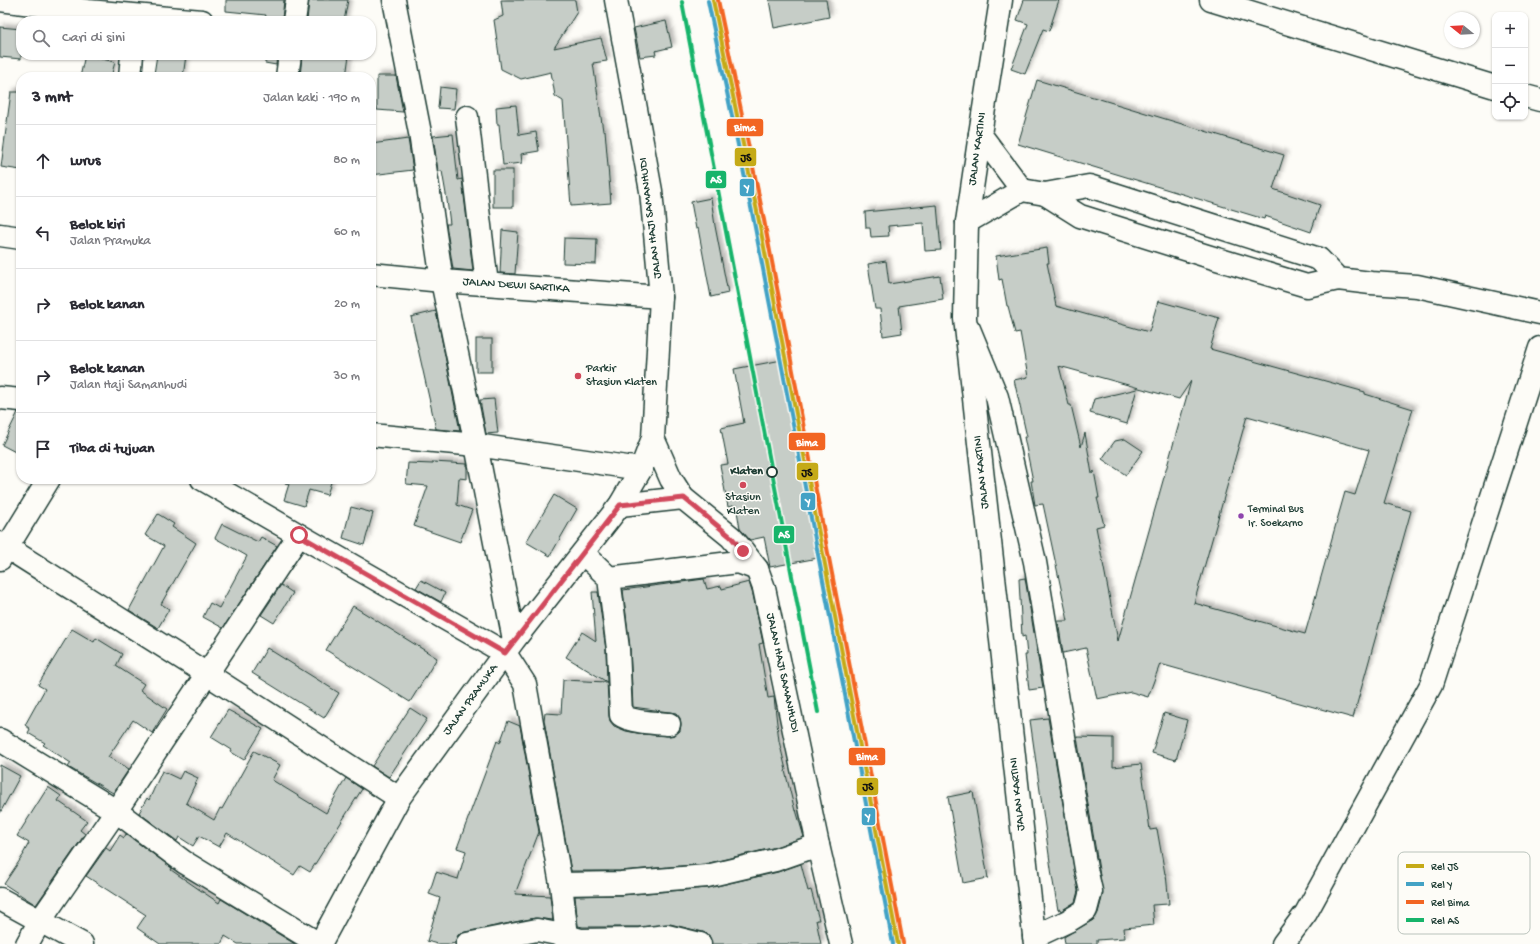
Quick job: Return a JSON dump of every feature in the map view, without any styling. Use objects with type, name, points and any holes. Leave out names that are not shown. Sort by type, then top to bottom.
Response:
[{"type":"main road","points":[[0,0],[88,11],[137,12],[166,16]]},
{"type":"main road","points":[[295,16],[297,0]]},
{"type":"main road","points":[[394,0],[420,132],[442,280],[476,445],[510,647],[525,684],[561,884],[567,936]]},
{"type":"main road","name":"JALAN HAJI SAMANHUDI","points":[[616,0],[651,191],[661,297],[653,438],[641,469]]},
{"type":"main road","name":"JALAN KARTINI","points":[[1001,0],[967,222],[965,318],[1035,940]]},
{"type":"main road","points":[[1211,0],[1492,86]]},
{"type":"main road","points":[[130,72],[132,60]]},
{"type":"main road","points":[[288,72],[290,60]]},
{"type":"main road","points":[[1528,97],[1540,100]]},
{"type":"main road","points":[[467,117],[487,284]]},
{"type":"main road","points":[[980,134],[1022,190]]},
{"type":"main road","points":[[967,222],[1022,190],[1045,194],[1089,186],[1319,259],[1338,279]]},
{"type":"main road","points":[[1080,216],[1089,186]]},
{"type":"main road","points":[[1045,194],[1080,216],[1307,286],[1338,279],[1416,286],[1540,313]]},
{"type":"main road","points":[[0,236],[16,238]]},
{"type":"main road","name":"JALAN DEWI SARTIKA","points":[[376,274],[661,297]]},
{"type":"main road","points":[[965,318],[997,397],[1035,562],[1091,891],[1086,910],[1035,940]]},
{"type":"main road","points":[[1283,944],[1306,913],[1431,685],[1540,348]]},
{"type":"main road","points":[[0,398],[16,400]]},
{"type":"main road","points":[[376,435],[476,445],[641,469]]},
{"type":"main road","name":"JALAN HAJI SAMANHUDI","points":[[653,438],[671,478],[684,498],[731,537],[758,569],[841,944]]},
{"type":"main road","name":"JALAN PRAMUKA","points":[[319,944],[399,798],[510,647],[620,505],[641,469]]},
{"type":"main road","points":[[46,484],[2,550],[207,674],[399,798]]},
{"type":"main road","points":[[211,484],[299,535],[510,647]]},
{"type":"main road","points":[[620,505],[684,498]]},
{"type":"main road","points":[[27,944],[40,921],[116,811],[299,535]]},
{"type":"main road","points":[[584,553],[609,578],[618,649],[621,714],[625,718],[669,724]]},
{"type":"main road","points":[[609,578],[738,562],[758,569]]},
{"type":"main road","points":[[0,740],[116,811],[184,862],[319,944]]},
{"type":"main road","points":[[561,884],[621,883],[707,876],[774,860],[818,845]]},
{"type":"main road","points":[[0,899],[82,944]]},
{"type":"main road","points":[[467,944],[537,930],[581,940],[640,939],[667,936],[700,944]]},
{"type":"building","points":[[226,0],[284,0],[282,16],[266,16],[226,11]]},
{"type":"building","points":[[309,0],[348,0],[345,16],[307,16]]},
{"type":"building","points":[[501,0],[575,0],[577,12],[554,48],[601,38],[607,61],[593,63],[603,131],[605,130],[611,203],[571,206],[563,101],[555,96],[551,72],[521,79],[501,69],[494,20],[503,16]]},
{"type":"building","points":[[769,0],[826,0],[829,17],[774,28]]},
{"type":"building","points":[[1024,0],[1059,0],[1049,31],[1043,29],[1025,74],[1011,69],[1028,24],[1017,20]]},
{"type":"building","points":[[666,21],[672,47],[655,51],[656,55],[640,57],[634,28]]},
{"type":"building","points":[[0,27],[16,29],[16,59],[0,57]]},
{"type":"building","points":[[84,60],[106,60],[115,62],[112,72],[81,72]]},
{"type":"building","points":[[156,60],[185,60],[184,72],[154,72]]},
{"type":"building","points":[[265,60],[276,60],[276,65],[265,63]]},
{"type":"building","points":[[302,60],[348,60],[347,72],[300,72]]},
{"type":"building","points":[[377,76],[396,76],[403,112],[377,110]]},
{"type":"building","points":[[1037,80],[1284,155],[1273,189],[1320,205],[1311,232],[1265,216],[1264,219],[1018,144]]},
{"type":"building","points":[[440,87],[456,89],[454,109],[438,108]]},
{"type":"building","points":[[11,92],[16,92],[16,169],[1,167]]},
{"type":"building","points":[[516,105],[519,135],[536,132],[539,151],[521,154],[522,163],[503,165],[496,107]]},
{"type":"building","points":[[453,134],[458,180],[462,179],[473,271],[453,269],[446,224],[450,224],[447,200],[442,171],[438,171],[433,136]]},
{"type":"building","points":[[408,139],[413,170],[376,174],[376,143]]},
{"type":"building","points":[[493,170],[513,170],[513,207],[493,207]]},
{"type":"building","points":[[711,198],[728,293],[711,297],[698,228],[696,229],[691,202]]},
{"type":"building","points":[[937,205],[941,250],[925,251],[923,223],[888,226],[889,236],[871,237],[870,228],[866,228],[865,212]]},
{"type":"building","points":[[502,230],[518,232],[515,274],[500,273]]},
{"type":"building","points":[[564,238],[597,239],[596,264],[563,263]]},
{"type":"building","name":"Terminal Bus Ir. Soekarno","points":[[1047,248],[1049,263],[1047,263],[1056,306],[1149,332],[1158,301],[1219,318],[1210,349],[1365,392],[1365,394],[1413,409],[1384,503],[1411,511],[1353,718],[1160,664],[1148,697],[1131,692],[1097,699],[1086,648],[1063,653],[1058,621],[1068,621],[1043,504],[1035,505],[1031,481],[1033,481],[1024,437],[1027,437],[1014,380],[1028,377],[1020,332],[1015,333],[1007,306],[1002,279],[999,280],[996,256]],"holes":[[[1059,366],[1179,399],[1191,381],[1118,641],[1096,527],[1104,525],[1097,498],[1099,498],[1094,471],[1092,474],[1085,433],[1081,447],[1071,405],[1069,405]],[[1247,416],[1369,450],[1355,495],[1345,492],[1305,634],[1194,603]]]},
{"type":"building","points":[[886,261],[889,284],[940,276],[943,299],[899,306],[902,333],[883,336],[880,309],[875,309],[868,264]]},
{"type":"building","points":[[436,311],[460,431],[436,429],[411,317]]},
{"type":"building","points":[[476,339],[492,339],[492,372],[476,372]]},
{"type":"building","points":[[782,360],[818,558],[770,567],[764,537],[750,540],[740,529],[736,505],[728,507],[720,465],[728,464],[721,428],[744,423],[734,369]]},
{"type":"building","points":[[1137,389],[1127,424],[1090,413],[1094,399]]},
{"type":"building","points":[[494,399],[498,433],[486,434],[480,400]]},
{"type":"building","points":[[16,416],[16,452],[2,445]]},
{"type":"building","points":[[1125,439],[1143,451],[1126,475],[1102,459],[1115,441]]},
{"type":"building","points":[[433,462],[467,464],[467,479],[459,478],[457,505],[472,510],[460,542],[414,526],[428,486],[406,484],[408,463],[433,464]]},
{"type":"building","points":[[289,484],[330,484],[327,495],[309,490],[304,506],[284,500]]},
{"type":"building","points":[[554,495],[577,509],[550,556],[526,542]]},
{"type":"building","points":[[351,507],[373,513],[364,545],[343,538]]},
{"type":"building","points":[[158,514],[174,524],[172,527],[196,543],[161,604],[169,609],[158,628],[129,610],[164,546],[145,535]]},
{"type":"building","points":[[222,524],[258,542],[261,537],[277,546],[223,628],[203,617],[210,603],[219,608],[247,556],[215,538]]},
{"type":"building","points":[[1025,578],[1043,688],[1029,690],[1025,655],[1027,655],[1025,636],[1022,637],[1019,579]]},
{"type":"building","points":[[704,579],[707,589],[721,586],[722,589],[749,582],[763,643],[759,644],[768,698],[774,697],[779,741],[785,771],[795,811],[796,810],[804,837],[772,848],[705,864],[620,871],[571,871],[544,720],[545,713],[561,714],[563,680],[607,682],[609,716],[610,721],[614,726],[626,731],[642,734],[668,736],[675,735],[680,731],[680,718],[676,713],[633,707],[630,647],[623,590]]},
{"type":"building","points":[[421,580],[445,593],[441,602],[416,588]]},
{"type":"building","points":[[281,585],[293,593],[274,623],[261,615]]},
{"type":"building","points":[[592,592],[598,592],[606,650],[607,682],[566,657],[582,632],[596,641]]},
{"type":"building","points":[[353,606],[437,658],[410,702],[326,650]]},
{"type":"building","points":[[72,629],[94,642],[96,638],[122,654],[116,666],[144,684],[140,690],[167,709],[152,733],[133,720],[108,757],[129,769],[113,793],[68,767],[71,763],[43,745],[45,743],[28,733],[30,729],[25,725],[45,689],[38,685]]},
{"type":"building","points":[[267,648],[339,693],[324,718],[252,673]]},
{"type":"building","points":[[410,708],[427,719],[389,777],[372,766]]},
{"type":"building","points":[[228,710],[263,729],[244,760],[231,752],[232,750],[211,737]]},
{"type":"building","points":[[1164,713],[1187,720],[1176,760],[1152,753]]},
{"type":"building","points":[[1048,718],[1078,891],[1075,902],[1061,911],[1060,909],[1058,910],[1052,876],[1030,720]]},
{"type":"building","points":[[508,721],[520,726],[539,832],[515,894],[550,896],[553,920],[535,918],[465,932],[458,935],[455,943],[451,944],[437,944],[427,941],[440,898],[429,894],[436,872],[458,879],[466,851],[457,848],[497,741],[500,743]]},
{"type":"building","points":[[1077,737],[1113,738],[1113,767],[1141,764],[1150,830],[1157,829],[1166,874],[1169,904],[1152,905],[1154,925],[1124,928],[1125,938],[1097,940],[1097,944],[1065,944],[1064,937],[1093,920],[1098,913],[1103,894]]},
{"type":"building","points":[[254,751],[280,765],[272,780],[326,813],[346,778],[362,789],[310,872],[300,866],[294,875],[227,833],[219,847],[199,836],[193,846],[179,837],[177,841],[139,813],[147,798],[149,800],[162,771],[179,779],[183,771],[198,778],[186,803],[214,820],[220,808],[222,809]]},
{"type":"building","points":[[0,765],[20,776],[0,813]]},
{"type":"building","points":[[48,787],[61,796],[58,801],[87,821],[80,830],[85,834],[36,905],[4,884],[24,854],[29,843],[17,836]]},
{"type":"building","points":[[973,792],[988,878],[963,883],[948,797]]},
{"type":"building","points":[[126,834],[172,868],[171,870],[219,903],[221,899],[295,944],[238,944],[225,936],[221,944],[160,944],[137,928],[146,915],[86,876],[106,848],[110,851],[120,835],[124,838]]},
{"type":"building","points":[[801,864],[808,891],[811,890],[819,920],[816,920],[821,944],[712,944],[709,935],[703,932],[670,924],[639,927],[578,926],[575,896],[622,895],[708,888],[778,872]]},
{"type":"rail line","name":"JS","points":[[713,0],[758,216],[898,944]]},
{"type":"rail line","name":"Bima","points":[[718,0],[763,215],[903,943]]},
{"type":"rail line","name":"Y","points":[[708,1],[753,217],[893,944]]},
{"type":"rail line","name":"AS","points":[[682,2],[818,712]]},
{"type":"place","name":"Parkir Stasiun Klaten","points":[[578,376]]},
{"type":"place","name":"Klaten","points":[[772,472]]},
{"type":"place","name":"Stasiun Klaten","points":[[743,485]]},
{"type":"place","name":"Terminal Bus Ir. Soekarno","points":[[1241,516]]},
{"type":"route","points":[[299,535],[505,653],[620,505],[684,498],[731,537],[743,551]]}]
